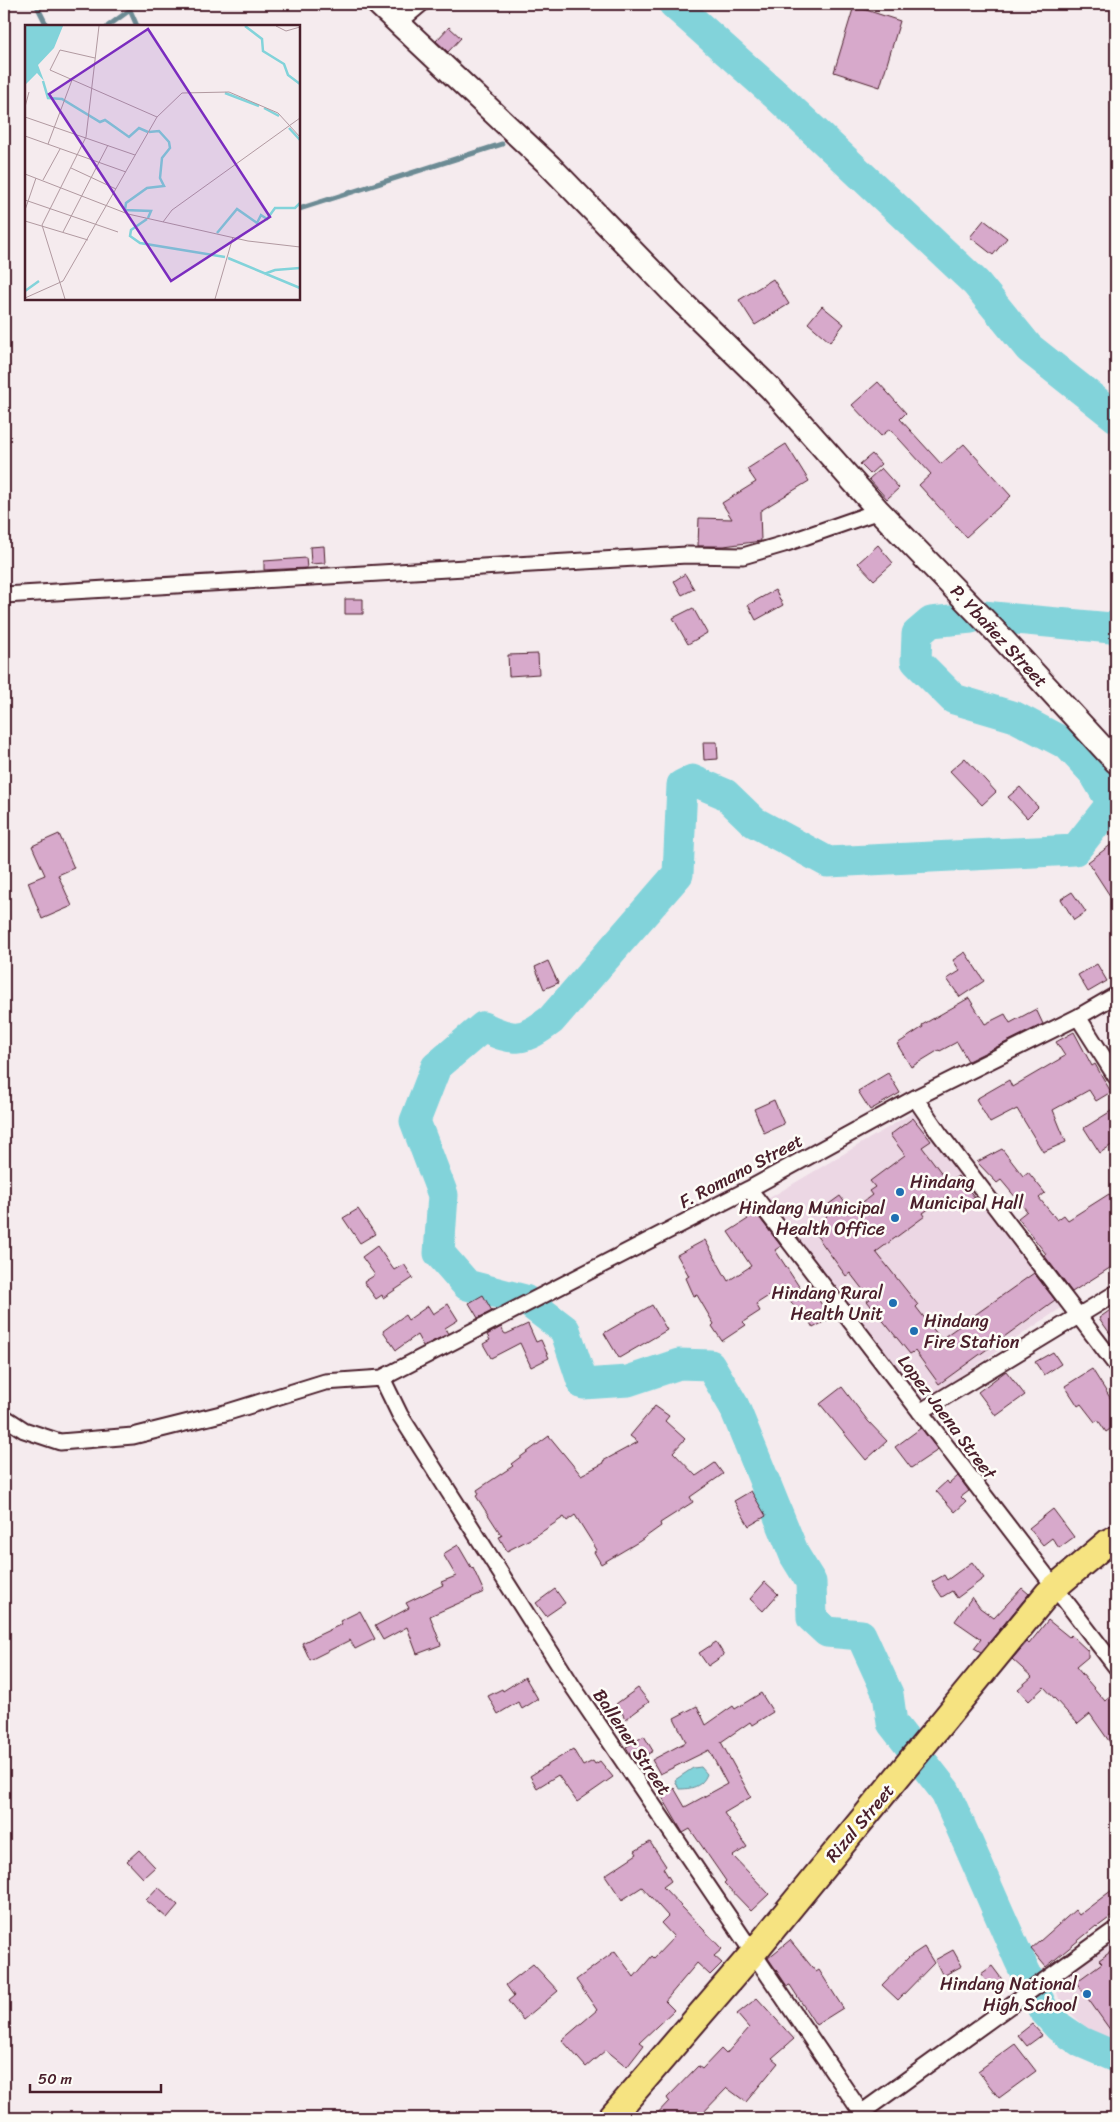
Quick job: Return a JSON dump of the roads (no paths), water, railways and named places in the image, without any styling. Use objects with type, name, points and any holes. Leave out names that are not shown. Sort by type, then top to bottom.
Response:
[{"type":"main road","name":"Rizal Street","points":[[611,2118],[753,1953],[1054,1586],[1108,1542],[1116,1538]]},
{"type":"street","name":"P. Ybañez Street","points":[[378,4],[397,24],[550,166],[678,298],[771,388],[879,511],[1000,636],[1116,762]]},
{"type":"street","points":[[397,24],[421,4]]},
{"type":"street","points":[[4,595],[686,555],[743,556],[879,511]]},
{"type":"street","name":"F. Romano Street","points":[[382,1378],[749,1189],[915,1098],[1078,1017],[1116,995]]},
{"type":"street","points":[[1078,1017],[1116,1077]]},
{"type":"street","points":[[915,1098],[939,1133],[1080,1315],[1116,1365]]},
{"type":"street","name":"Lopez Jaena Street","points":[[749,1189],[1116,1667]]},
{"type":"street","points":[[920,1412],[1116,1292]]},
{"type":"street","points":[[4,1417],[24,1430],[60,1442],[133,1436],[225,1413],[325,1382],[382,1378]]},
{"type":"street","name":"Ballener Street","points":[[382,1378],[400,1415],[573,1687],[863,2115]]},
{"type":"street","points":[[863,2115],[1116,1929]]},
{"type":"water","points":[[701,1767],[707,1774],[702,1782],[692,1788],[679,1789],[675,1780],[693,1768]]},
{"type":"waterway","points":[[4,7],[13,4]]},
{"type":"waterway","points":[[36,4],[46,25]]},
{"type":"waterway","points":[[674,4],[776,95],[976,283],[1029,348],[1116,417]]},
{"type":"waterway","points":[[109,25],[130,10],[137,25]]},
{"type":"waterway","points":[[300,209],[502,144]]},
{"type":"waterway","points":[[983,616],[1111,628],[1116,626]]},
{"type":"waterway","points":[[525,1300],[467,1285],[439,1253],[443,1195],[415,1121],[436,1067],[483,1027],[503,1035],[518,1037],[533,1032],[551,1020],[678,874],[682,785],[692,780],[725,794],[754,822],[828,862],[1075,850],[1112,803],[1094,773],[1068,745],[1015,717],[954,699],[916,661],[917,634],[931,622],[971,618]]},
{"type":"waterway","points":[[531,1304],[565,1330],[583,1384],[628,1381],[679,1364],[710,1365],[734,1406],[795,1556],[811,1582],[812,1618],[827,1632],[861,1635],[888,1694],[892,1723],[945,1791],[1043,2009],[1059,2027],[1081,2042],[1116,2057]]},
{"type":"place","name":"Hindang Municipal Hall","points":[[900,1192]]},
{"type":"place","name":"Hindang Municipal Health Office","points":[[895,1218]]},
{"type":"place","name":"Hindang Rural Health Unit","points":[[893,1303]]},
{"type":"place","name":"Hindang Fire Station","points":[[914,1331]]},
{"type":"place","name":"Hindang National High School","points":[[1087,1994]]}]
